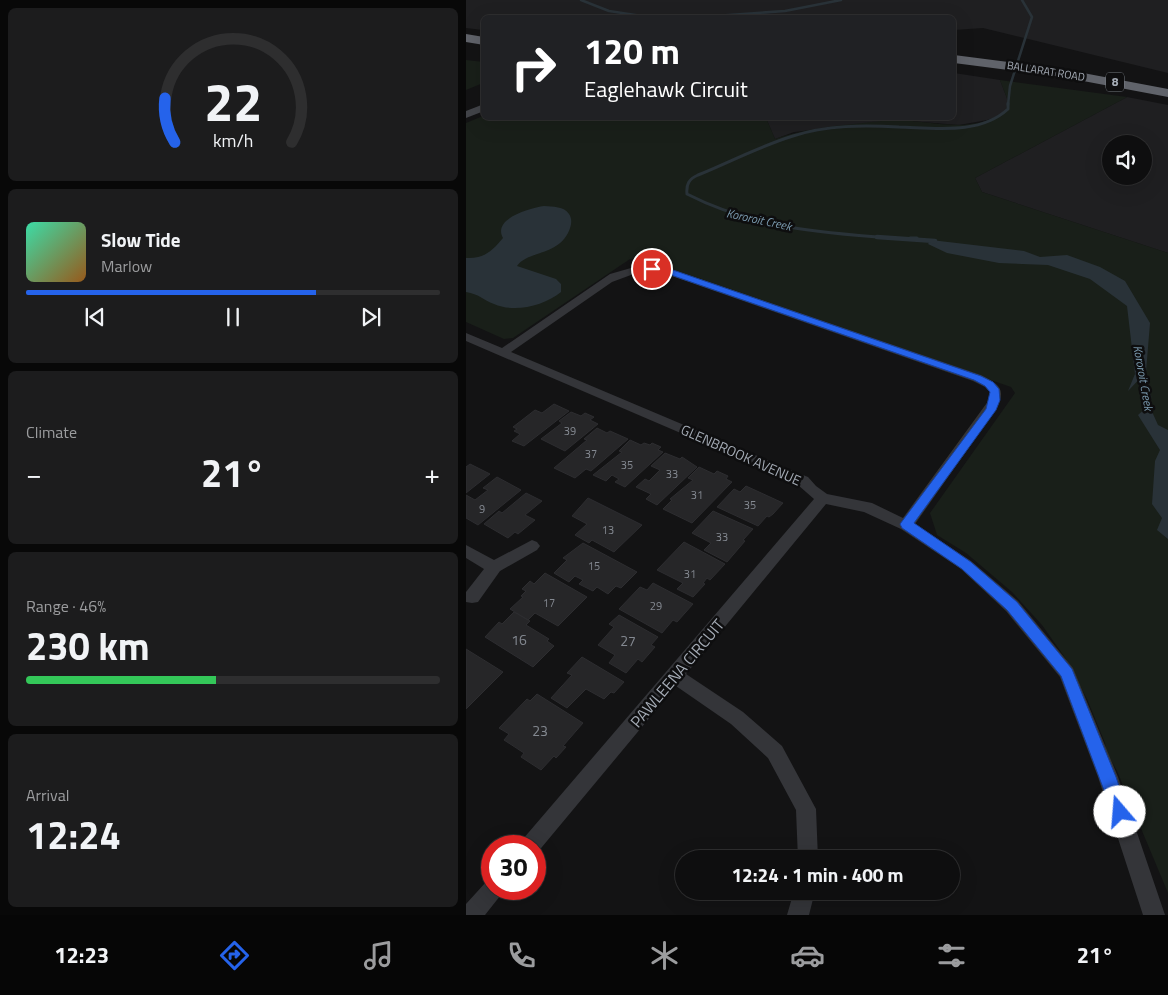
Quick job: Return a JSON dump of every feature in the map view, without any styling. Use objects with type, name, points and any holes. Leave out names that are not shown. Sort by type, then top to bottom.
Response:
[{"type":"highway","points":[[466,38],[481,40]]},
{"type":"highway","points":[[466,49],[481,51]]},
{"type":"highway","name":"BALLARAT ROAD","points":[[956,53],[1168,85]]},
{"type":"highway","name":"BALLARAT ROAD","points":[[956,59],[977,58]]},
{"type":"highway","name":"BALLARAT ROAD","points":[[1063,69],[1168,93]]},
{"type":"street","points":[[466,104],[481,97]]},
{"type":"street","points":[[466,115],[481,109]]},
{"type":"street","points":[[502,353],[608,280],[638,269],[667,271],[977,378],[989,384],[996,391],[995,400],[990,410],[906,524]]},
{"type":"street","name":"GLENBROOK AVENUE","points":[[466,337],[788,474],[803,481],[811,490],[823,498],[867,507],[906,524],[966,565],[1012,606],[1067,673],[1108,777],[1154,915]]},
{"type":"street","name":"PAWLEENA CIRCUIT","points":[[539,835],[823,498]]},
{"type":"street","points":[[472,597],[494,567],[532,546]]},
{"type":"street","points":[[466,552],[494,567]]},
{"type":"street","points":[[675,676],[737,718],[775,752],[806,808],[808,850]]},
{"type":"street","points":[[471,915],[484,900]]},
{"type":"street","points":[[798,915],[802,900]]},
{"type":"shaded area","points":[[466,0],[1168,0],[1168,73],[983,28],[956,30],[956,15],[481,15],[481,30],[466,28]]},
{"type":"shaded area","points":[[466,60],[481,62],[481,84],[466,90]]},
{"type":"shaded area","points":[[956,73],[1000,80],[1008,101],[1006,110],[999,116],[987,120],[959,125],[897,120],[956,120]]},
{"type":"shaded area","points":[[1000,80],[1127,97],[975,178],[982,192],[1168,253],[1168,893],[1117,771],[1106,751],[1105,743],[1087,699],[1066,659],[1042,625],[1012,592],[966,553],[937,535],[930,513],[1015,393],[1011,387],[639,258],[630,259],[513,338],[504,339],[466,322],[466,123],[481,117],[481,120],[767,120],[775,139],[819,128],[889,120],[953,125],[981,122],[994,118],[1006,110],[1008,101]]},
{"type":"shaded area","points":[[1127,97],[1168,105],[1168,253],[982,192],[975,178]]},
{"type":"shaded area","points":[[767,120],[897,120],[794,132],[775,139]]},
{"type":"shaded area","points":[[544,206],[558,207],[567,211],[571,221],[569,231],[556,246],[527,258],[517,266],[556,279],[561,284],[561,292],[546,301],[529,307],[511,308],[502,307],[466,292],[466,258],[483,256],[495,247],[503,238],[501,231],[503,225],[514,215]]},
{"type":"shaded area","points":[[931,240],[1024,251],[1040,257],[1067,255],[1100,267],[1125,281],[1150,323],[1146,372],[1128,391],[1135,374],[1127,306],[1090,279],[1048,265],[999,263],[947,253],[928,244]]},
{"type":"shaded area","points":[[1149,405],[1158,425],[1168,430],[1168,539],[1157,530],[1162,518],[1152,504],[1155,461],[1160,450],[1138,415]]},
{"type":"building","points":[[554,404],[569,411],[524,446],[512,441],[520,434],[514,431],[517,429],[513,427],[535,410],[542,413]]},
{"type":"building","points":[[571,412],[581,416],[585,413],[594,417],[590,420],[598,424],[565,451],[541,439],[562,423],[559,421]]},
{"type":"building","points":[[597,428],[607,433],[610,431],[628,439],[591,471],[586,469],[575,478],[554,468],[587,440],[584,439]]},
{"type":"building","points":[[630,440],[641,445],[644,443],[650,445],[652,443],[661,447],[658,450],[663,452],[625,487],[615,482],[619,479],[612,475],[606,481],[593,475],[622,452],[619,451]]},
{"type":"building","points":[[665,453],[680,459],[682,457],[697,467],[657,505],[646,499],[651,494],[636,487],[645,479],[649,481],[660,470],[651,466]]},
{"type":"building","points":[[470,464],[490,474],[466,493],[466,467]]},
{"type":"building","points":[[699,467],[714,474],[717,471],[728,476],[726,479],[732,482],[692,523],[663,509],[672,500],[670,499],[693,480],[688,478]]},
{"type":"building","points":[[497,477],[521,490],[478,525],[466,518],[466,495],[475,500],[488,490],[483,488]]},
{"type":"building","points":[[746,486],[783,503],[758,526],[717,507],[734,489],[740,492]]},
{"type":"building","points":[[526,493],[542,501],[525,515],[535,520],[518,534],[515,532],[508,538],[484,524],[499,511],[502,513]]},
{"type":"building","points":[[588,498],[642,525],[614,552],[592,540],[589,543],[575,535],[587,524],[572,516]]},
{"type":"building","points":[[713,511],[753,529],[727,562],[704,550],[711,543],[692,533]]},
{"type":"building","points":[[684,542],[725,564],[710,580],[707,578],[703,583],[705,584],[693,597],[677,589],[683,583],[657,570]]},
{"type":"building","points":[[583,543],[637,572],[621,588],[616,586],[608,594],[597,587],[593,591],[579,584],[583,580],[575,576],[569,582],[554,573],[567,560],[563,558]]},
{"type":"building","points":[[545,573],[587,597],[558,626],[535,613],[528,620],[510,609],[523,597],[521,596],[526,591],[522,589],[530,581],[534,584]]},
{"type":"building","points":[[653,583],[693,604],[677,622],[673,620],[662,633],[619,609],[640,587],[647,590]]},
{"type":"building","points":[[514,612],[530,621],[526,625],[549,639],[547,641],[554,646],[533,667],[485,637],[499,622],[502,624]]},
{"type":"building","points":[[619,615],[658,637],[651,645],[655,647],[642,662],[638,659],[626,673],[609,663],[615,655],[598,645],[614,627],[609,624]]},
{"type":"building","points":[[466,649],[503,672],[466,709]]},
{"type":"building","points":[[582,657],[624,682],[614,693],[611,692],[604,699],[586,689],[567,708],[551,698],[572,675],[567,673]]},
{"type":"building","points":[[537,694],[583,723],[563,746],[566,747],[556,758],[554,756],[541,770],[521,757],[524,753],[504,740],[509,734],[499,728],[527,699],[530,701]]},
{"type":"waterway","name":"Kororoit Creek","points":[[581,0],[609,11],[635,15]]},
{"type":"waterway","name":"Kororoit Creek","points":[[728,15],[785,11],[841,0]]},
{"type":"waterway","name":"Kororoit Creek","points":[[1008,105],[1010,86],[1032,17],[1022,0]]},
{"type":"waterway","name":"Kororoit Creek","points":[[886,238],[812,231],[761,221],[711,205],[687,194],[687,187],[690,180],[698,175],[769,144],[806,132],[859,126],[942,129],[971,126],[997,117],[1008,109],[1008,105]]},
{"type":"waterway","name":"Kororoit Creek","points":[[877,237],[886,238]]},
{"type":"waterway","name":"Kororoit Creek","points":[[886,238],[935,241]]},
{"type":"waterway","name":"Kororoit Creek","points":[[886,238],[891,238]]},
{"type":"waterway","name":"Kororoit Creek","points":[[910,238],[917,238]]},
{"type":"waterway","name":"Kororoit Creek","points":[[1140,373],[1149,397],[1148,410]]},
{"type":"route","points":[[652,269],[667,271],[977,378],[989,384],[996,391],[995,400],[990,410],[906,524],[966,565],[1012,606],[1067,673],[1120,812]]}]
